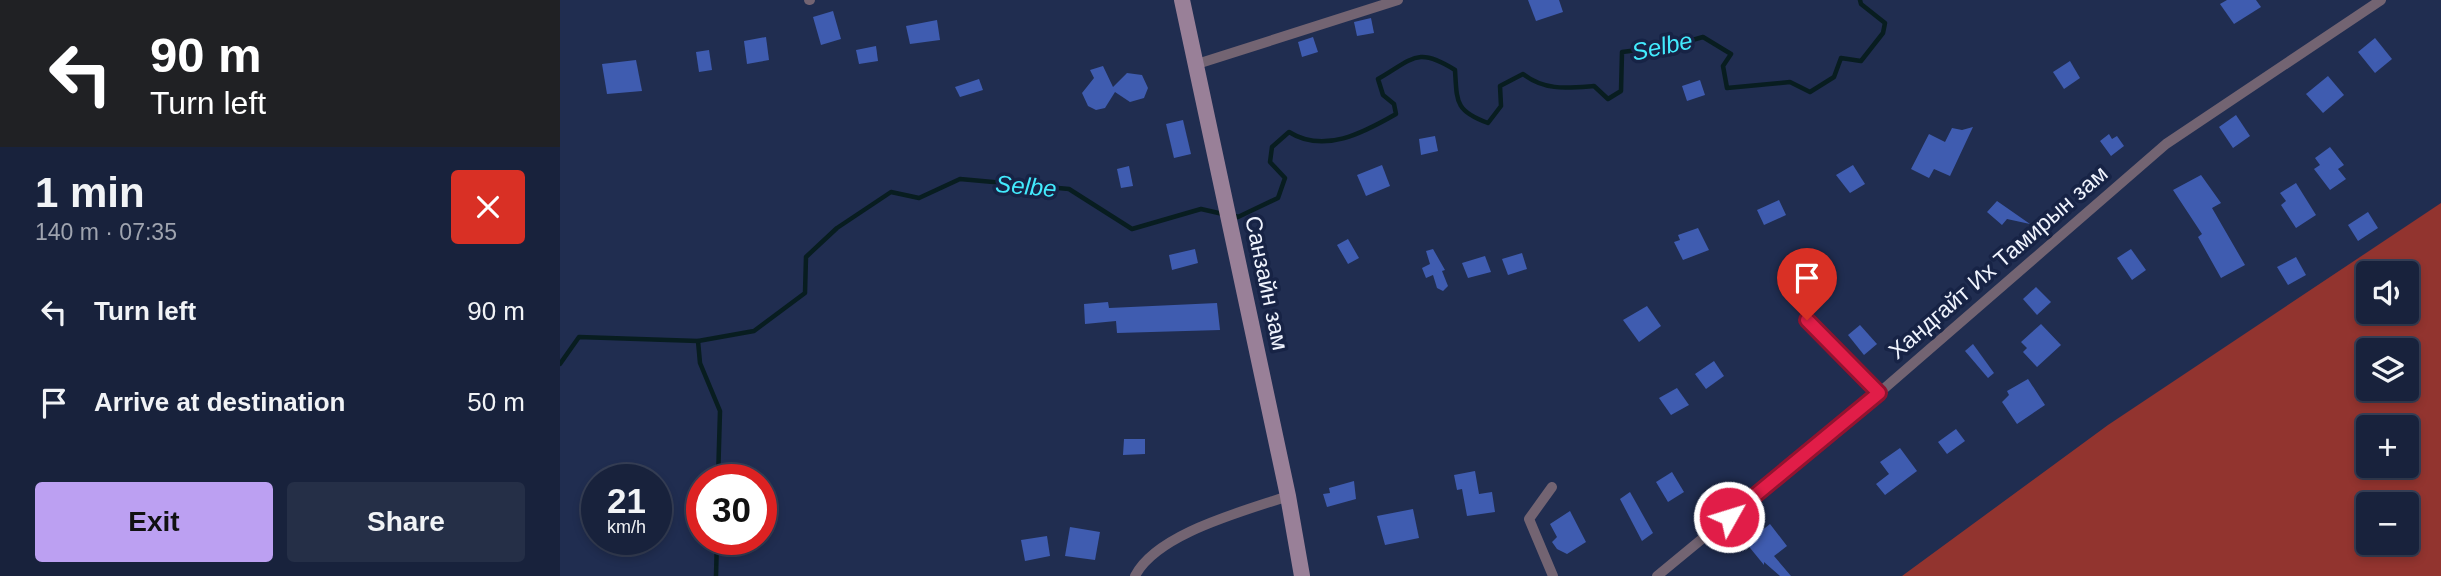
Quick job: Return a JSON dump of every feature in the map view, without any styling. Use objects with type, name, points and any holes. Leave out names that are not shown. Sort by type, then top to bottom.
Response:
[{"type":"main road","name":"Санзайн зам","points":[[1182,0],[1289,496],[1302,576]]},
{"type":"street","points":[[1195,65],[1398,0]]},
{"type":"street","name":"Хандгайт Их Тамирын зам","points":[[1657,576],[1879,393],[2166,145],[2381,0]]},
{"type":"street","points":[[1807,320],[1879,393]]},
{"type":"street","points":[[1552,487],[1530,519],[1553,576]]},
{"type":"street","points":[[1135,576],[1140,566],[1161,548],[1223,519],[1289,496]]},
{"type":"shaded area","points":[[2441,203],[2441,576],[1902,576],[2108,425]]},
{"type":"building","points":[[1528,0],[1559,0],[1563,12],[1536,21]]},
{"type":"building","points":[[2227,0],[2256,0],[2261,7],[2234,24],[2220,4]]},
{"type":"building","points":[[833,11],[841,39],[821,45],[813,17]]},
{"type":"building","points":[[1371,18],[1374,33],[1357,36],[1354,22]]},
{"type":"building","points":[[937,20],[940,40],[910,44],[906,26]]},
{"type":"building","points":[[766,37],[769,60],[747,64],[744,41]]},
{"type":"building","points":[[1313,37],[1318,52],[1302,57],[1298,42]]},
{"type":"building","points":[[2375,38],[2392,59],[2375,73],[2358,52]]},
{"type":"building","points":[[876,46],[878,61],[859,64],[856,50]]},
{"type":"building","points":[[709,50],[712,70],[699,72],[696,52]]},
{"type":"building","points":[[636,60],[642,91],[607,94],[602,64]]},
{"type":"building","points":[[2070,61],[2080,78],[2064,89],[2053,72]]},
{"type":"building","points":[[1103,66],[1113,87],[1127,73],[1142,75],[1148,88],[1144,98],[1130,102],[1115,92],[1105,108],[1096,110],[1088,106],[1082,93],[1094,78],[1090,70]]},
{"type":"building","points":[[2328,76],[2344,95],[2323,113],[2306,94]]},
{"type":"building","points":[[979,79],[983,90],[960,97],[955,87]]},
{"type":"building","points":[[1700,80],[1705,95],[1687,101],[1682,86]]},
{"type":"building","points":[[2236,115],[2250,136],[2233,148],[2219,127]]},
{"type":"building","points":[[1183,120],[1191,154],[1174,158],[1166,124]]},
{"type":"building","points":[[1973,127],[1950,176],[1934,169],[1929,178],[1911,169],[1929,134],[1945,142],[1952,128],[1962,130]]},
{"type":"building","points":[[2109,134],[2112,139],[2117,136],[2124,146],[2111,156],[2100,141]]},
{"type":"building","points":[[1435,136],[1438,151],[1421,155],[1419,139]]},
{"type":"building","points":[[2330,147],[2344,165],[2338,169],[2346,179],[2330,190],[2314,169],[2320,165],[2315,158]]},
{"type":"building","points":[[1382,165],[1390,186],[1366,196],[1357,175]]},
{"type":"building","points":[[1853,165],[1865,184],[1850,193],[1836,175]]},
{"type":"building","points":[[1129,166],[1133,186],[1121,188],[1117,169]]},
{"type":"building","points":[[2201,175],[2221,203],[2212,208],[2245,265],[2221,278],[2198,237],[2202,234],[2173,190]]},
{"type":"building","points":[[2296,183],[2316,215],[2296,228],[2281,205],[2286,201],[2280,193]]},
{"type":"building","points":[[1779,200],[1786,215],[1764,225],[1757,210]]},
{"type":"building","points":[[1997,201],[2030,224],[2007,219],[2002,225],[1987,212]]},
{"type":"building","points":[[2368,212],[2378,228],[2358,241],[2348,225]]},
{"type":"building","points":[[1698,228],[1709,250],[1683,260],[1674,242],[1680,240],[1678,235]]},
{"type":"building","points":[[1348,239],[1359,258],[1348,264],[1337,245]]},
{"type":"building","points":[[1195,249],[1198,263],[1172,270],[1169,255]]},
{"type":"building","points":[[1433,249],[1445,270],[1442,271],[1448,286],[1443,291],[1437,288],[1433,275],[1426,278],[1422,268],[1430,264],[1426,251]]},
{"type":"building","points":[[2131,249],[2146,270],[2132,280],[2117,258]]},
{"type":"building","points":[[1522,253],[1527,269],[1508,275],[1502,259]]},
{"type":"building","points":[[1485,256],[1491,272],[1468,278],[1462,263]]},
{"type":"building","points":[[2296,257],[2306,275],[2288,285],[2277,267]]},
{"type":"building","points":[[2036,287],[2051,302],[2037,315],[2023,299]]},
{"type":"building","points":[[1108,302],[1109,308],[1217,303],[1220,330],[1117,333],[1116,321],[1085,324],[1084,304]]},
{"type":"building","points":[[1647,306],[1661,326],[1639,342],[1623,320]]},
{"type":"building","points":[[2041,324],[2061,345],[2037,367],[2023,352],[2027,348],[2021,342]]},
{"type":"building","points":[[1860,325],[1877,344],[1864,355],[1848,335]]},
{"type":"building","points":[[1973,344],[1994,373],[1988,378],[1965,351]]},
{"type":"building","points":[[1714,361],[1724,376],[1706,389],[1695,374]]},
{"type":"building","points":[[2028,379],[2045,405],[2017,424],[2002,402],[2009,395],[2007,391]]},
{"type":"building","points":[[1677,388],[1689,405],[1671,415],[1659,398]]},
{"type":"building","points":[[1956,429],[1965,441],[1947,454],[1938,442]]},
{"type":"building","points":[[1124,439],[1145,439],[1145,454],[1123,455]]},
{"type":"building","points":[[1900,448],[1917,471],[1885,495],[1876,484],[1889,474],[1880,462]]},
{"type":"building","points":[[1475,471],[1479,494],[1492,492],[1495,512],[1467,516],[1462,489],[1457,490],[1454,475]]},
{"type":"building","points":[[1672,472],[1684,492],[1668,502],[1656,482]]},
{"type":"building","points":[[1354,481],[1356,499],[1327,507],[1323,494],[1330,493],[1329,488]]},
{"type":"building","points":[[1630,492],[1653,533],[1642,541],[1620,499]]},
{"type":"building","points":[[1413,509],[1419,538],[1385,545],[1377,516]]},
{"type":"building","points":[[1570,511],[1586,542],[1567,554],[1557,549],[1552,542],[1557,537],[1550,524]]},
{"type":"building","points":[[1770,524],[1787,546],[1774,556],[1791,576],[1780,576],[1764,562],[1764,565],[1746,543]]},
{"type":"building","points":[[1070,527],[1100,532],[1095,560],[1065,556]]},
{"type":"building","points":[[1047,536],[1050,556],[1025,561],[1021,540]]},
{"type":"waterway","name":"Selbe","points":[[1232,215],[1238,217],[1278,198],[1285,178],[1270,162],[1272,147],[1289,132],[1302,138],[1330,141],[1357,134],[1396,114],[1394,104],[1383,95],[1378,79],[1415,58],[1432,58],[1455,70],[1460,104],[1469,114],[1488,123],[1501,106],[1500,86],[1523,74],[1548,86],[1594,86],[1608,99],[1621,91],[1622,52],[1671,46],[1703,37],[1731,54],[1723,66],[1727,88],[1790,82],[1810,92],[1834,77],[1841,58],[1861,61],[1883,33],[1885,23],[1861,4],[1860,0]]},
{"type":"waterway","name":"Selbe","points":[[560,364],[579,337],[698,341],[754,331],[805,293],[806,257],[837,228],[891,192],[919,198],[960,179],[1069,189],[1132,229],[1201,209],[1223,214]]},
{"type":"waterway","points":[[698,341],[700,363],[720,411],[718,464]]},
{"type":"waterway","points":[[716,576],[717,555]]},
{"type":"route","points":[[1729,517],[1879,393],[1807,320]]}]
